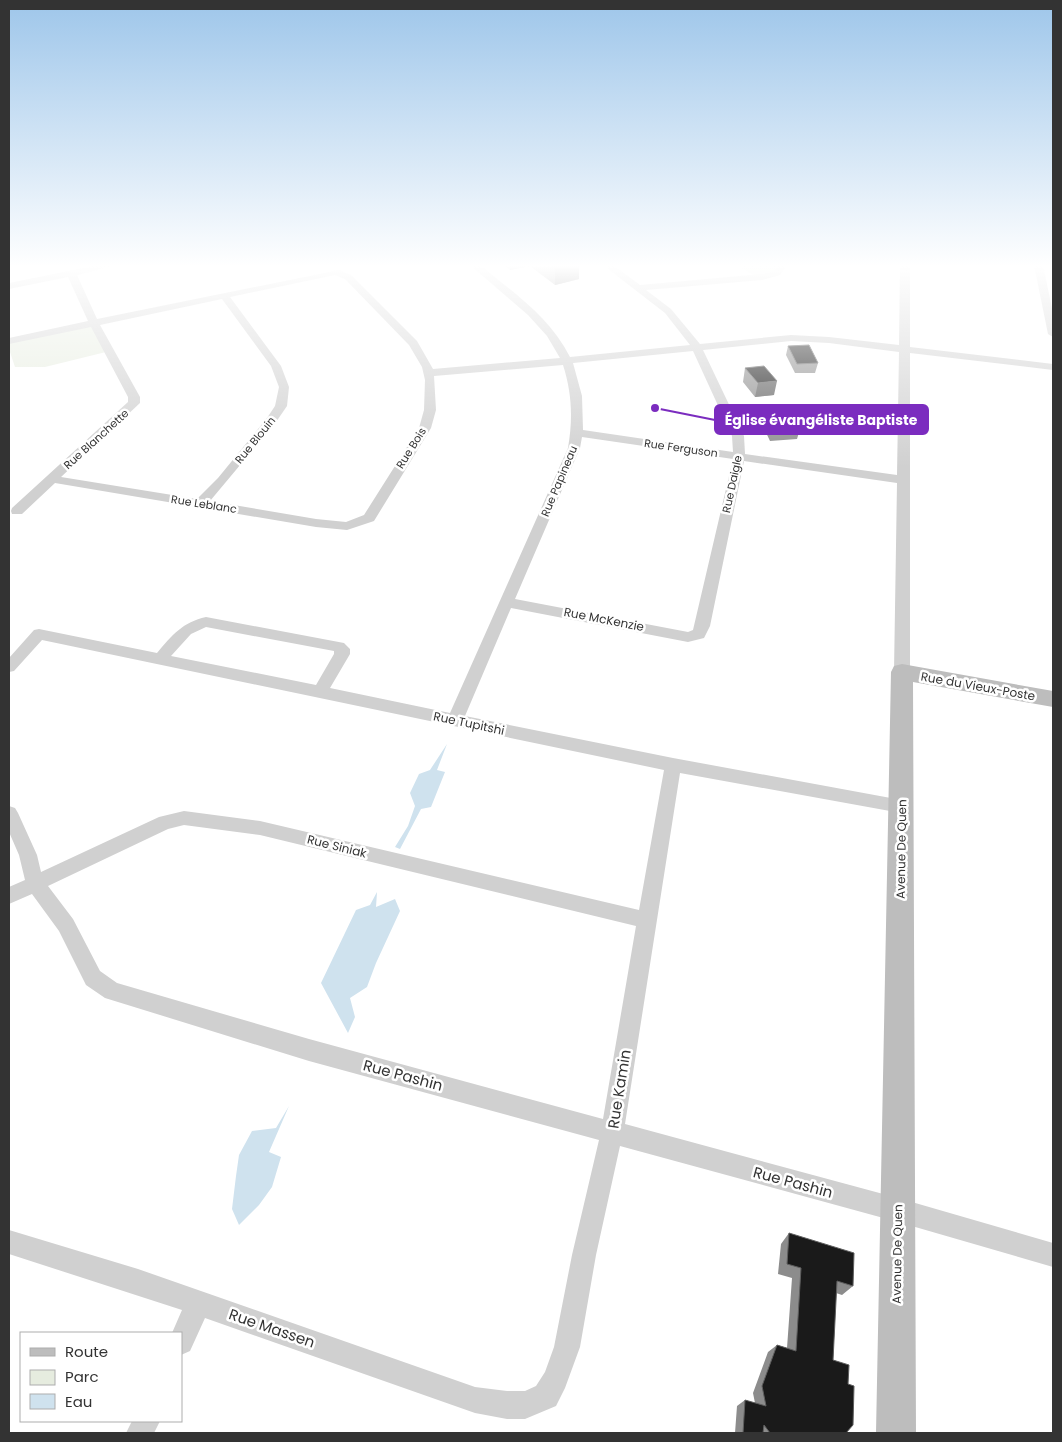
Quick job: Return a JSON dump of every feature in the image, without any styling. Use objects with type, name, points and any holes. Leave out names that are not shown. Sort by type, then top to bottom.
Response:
[{"type":"street","points":[[9,341],[50,332]]},
{"type":"street","name":"Rue Blanchette","points":[[17,511],[134,404],[134,397],[99,332]]},
{"type":"street","name":"Rue Blouin","points":[[200,504],[222,481],[282,406],[284,386],[276,366],[251,332]]},
{"type":"street","name":"Rue Bois","points":[[356,524],[369,518],[425,428],[430,410],[431,395],[428,373],[422,356],[414,343],[404,332]]},
{"type":"street","name":"Rue Papineau","points":[[455,720],[574,448],[578,433],[579,408],[568,360],[550,332]]},
{"type":"street","name":"Rue Daigle","points":[[686,332],[708,367],[738,436],[739,456],[718,551],[708,609],[701,631]]},
{"type":"street","name":"Avenue De Quen","points":[[896,1433],[905,332]]},
{"type":"street","points":[[428,373],[791,338],[829,340],[1053,367]]},
{"type":"street","name":"Rue Ferguson","points":[[578,433],[904,480]]},
{"type":"street","name":"Rue Leblanc","points":[[53,479],[316,523],[347,526],[356,524]]},
{"type":"street","name":"Rue McKenzie","points":[[505,602],[569,612],[688,637],[699,634],[701,631]]},
{"type":"street","points":[[160,659],[184,630],[195,624],[206,622],[339,647],[342,649],[342,654],[320,692]]},
{"type":"street","name":"Rue Tupitshi","points":[[9,667],[39,634],[673,765],[901,806]]},
{"type":"street","name":"Rue du Vieux-Poste","points":[[902,672],[1053,699]]},
{"type":"street","name":"Rue Kamin","points":[[536,1400],[546,1396],[556,1379],[567,1347],[584,1255],[612,1132],[673,765]]},
{"type":"street","name":"Rue Pashin","points":[[9,813],[28,855],[35,884],[66,925],[93,978],[112,991],[309,1050],[898,1210],[1053,1255]]},
{"type":"street","name":"Rue Siniak","points":[[35,884],[165,822],[184,818],[260,828],[647,920]]},
{"type":"street","points":[[9,896],[35,884]]},
{"type":"street","name":"Rue Massen","points":[[9,1242],[138,1282],[475,1400],[507,1405],[524,1405],[536,1400]]},
{"type":"street","points":[[182,1340],[199,1303]]},
{"type":"green space","points":[[49,332],[102,332],[110,351],[45,367],[15,367],[9,349],[9,341]]},
{"type":"water","points":[[447,744],[437,770],[445,772],[431,807],[421,809],[400,849],[395,847],[408,826],[415,806],[410,793],[419,774],[430,770]]},
{"type":"water","points":[[377,892],[376,907],[395,899],[400,911],[367,987],[350,998],[355,1017],[348,1033],[321,983],[356,910],[370,905]]},
{"type":"water","points":[[289,1106],[269,1152],[281,1157],[272,1187],[259,1205],[239,1225],[232,1209],[239,1155],[252,1131],[276,1128]]},
{"type":"building","points":[[809,345],[818,363],[797,364],[788,346]]},
{"type":"building","points":[[764,366],[777,381],[758,383],[745,368]]},
{"type":"building","points":[[789,1233],[854,1253],[853,1286],[837,1281],[833,1360],[849,1365],[848,1384],[854,1386],[853,1425],[846,1433],[770,1433],[764,1425],[763,1433],[743,1433],[745,1400],[766,1406],[762,1386],[777,1345],[796,1351],[801,1268],[787,1264]]},
{"type":"place","name":"Église évangéliste Baptiste","points":[[655,408]]}]
